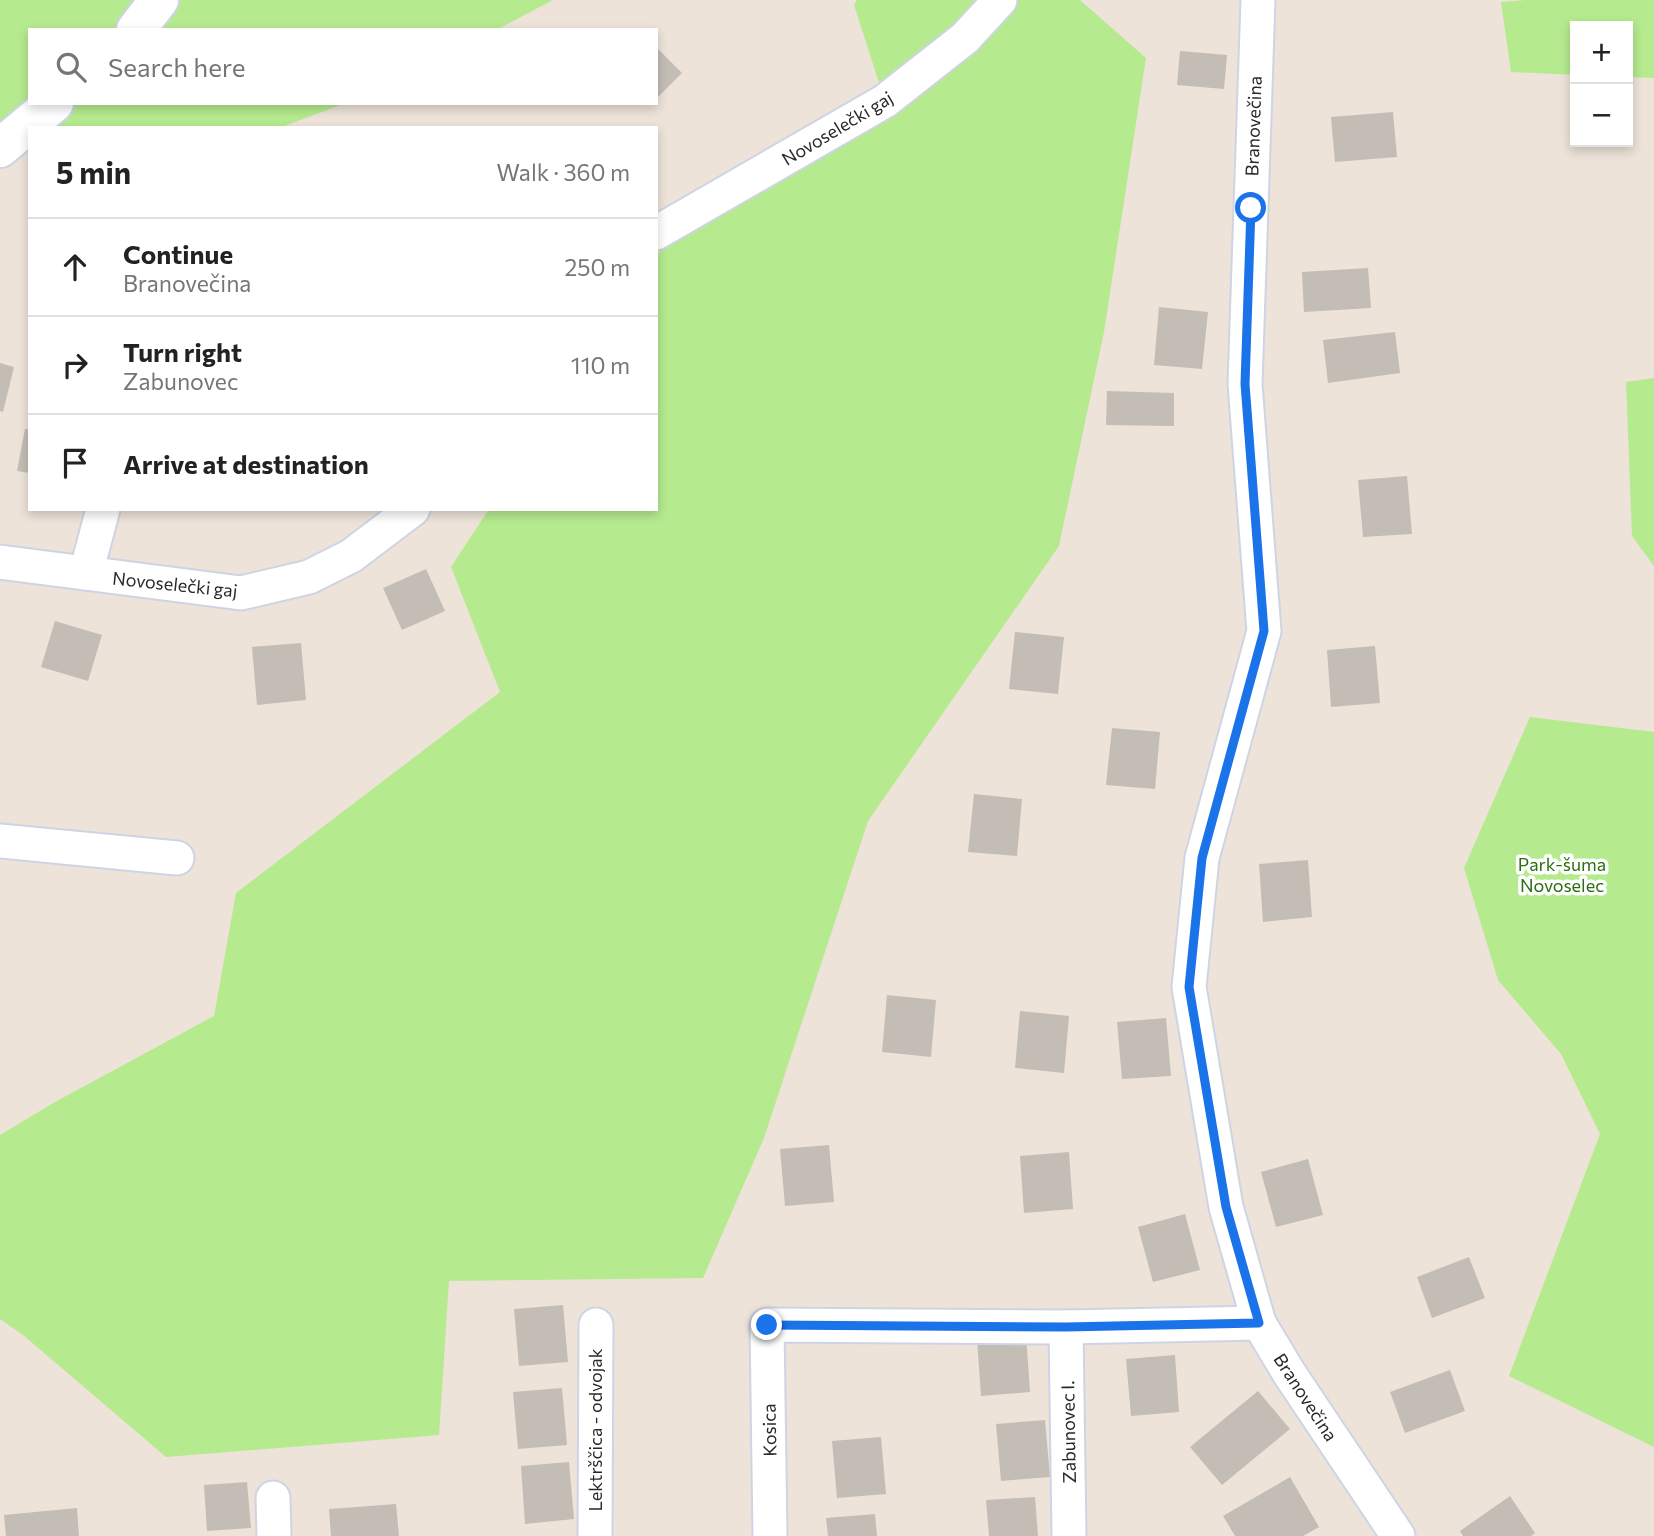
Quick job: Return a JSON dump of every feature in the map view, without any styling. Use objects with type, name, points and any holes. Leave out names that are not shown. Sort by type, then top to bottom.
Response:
[{"type":"street","points":[[138,28],[159,0]]},
{"type":"street","name":"Novoselečki gaj","points":[[658,232],[885,102],[965,38],[1000,0]]},
{"type":"street","name":"Branovečina","points":[[1258,0],[1245,384],[1264,631],[1202,858],[1189,987],[1226,1207],[1259,1323],[1289,1373],[1398,1536]]},
{"type":"street","points":[[0,148],[52,105]]},
{"type":"street","points":[[86,573],[102,511]]},
{"type":"street","name":"Novoselečki gaj","points":[[0,562],[241,593],[309,577],[351,556],[410,511]]},
{"type":"street","points":[[0,841],[177,858]]},
{"type":"street","points":[[1066,1327],[1259,1323]]},
{"type":"street","name":"Lektrščica - odvojak","points":[[595,1536],[596,1325]]},
{"type":"street","name":"Kosica","points":[[770,1536],[767,1325],[1066,1327]]},
{"type":"street","name":"Zabunovec I.","points":[[1066,1327],[1069,1536]]},
{"type":"street","points":[[273,1498],[274,1536]]},
{"type":"green space","points":[[0,0],[553,0],[500,28],[28,28],[28,105],[341,105],[284,126],[28,126],[28,149],[0,137]]},
{"type":"green space","points":[[857,0],[1080,0],[1146,58],[1104,332],[1059,546],[868,821],[764,1138],[703,1278],[449,1281],[439,1435],[166,1457],[23,1335],[0,1319],[0,1135],[55,1102],[214,1016],[236,893],[500,692],[451,567],[488,511],[658,511],[658,254],[667,241],[883,95],[854,5]]},
{"type":"green space","points":[[1654,0],[1654,78],[1633,77],[1633,21],[1570,21],[1570,75],[1511,72],[1501,2]]},
{"type":"green space","points":[[1654,378],[1654,566],[1632,536],[1626,382]]},
{"type":"green space","name":"Park-šuma Novoselec","points":[[1530,717],[1654,732],[1654,1447],[1509,1376],[1600,1134],[1561,1054],[1498,980],[1464,868]]},
{"type":"building","points":[[658,49],[682,73],[658,97]]},
{"type":"building","points":[[1180,51],[1227,55],[1224,89],[1177,85]]},
{"type":"building","points":[[1393,112],[1397,157],[1335,162],[1331,117]]},
{"type":"building","points":[[1368,268],[1371,308],[1304,312],[1302,272]]},
{"type":"building","points":[[1159,307],[1208,312],[1202,369],[1154,365]]},
{"type":"building","points":[[1395,332],[1400,373],[1328,383],[1323,340]]},
{"type":"building","points":[[0,363],[14,367],[3,412],[0,411]]},
{"type":"building","points":[[1107,391],[1174,393],[1174,426],[1106,425]]},
{"type":"building","points":[[25,429],[28,429],[28,473],[17,471]]},
{"type":"building","points":[[1407,476],[1412,534],[1363,537],[1358,480]]},
{"type":"building","points":[[426,569],[445,611],[402,630],[383,588]]},
{"type":"building","points":[[55,621],[102,635],[88,681],[41,667]]},
{"type":"building","points":[[1015,632],[1064,637],[1058,694],[1009,689]]},
{"type":"building","points":[[301,643],[306,700],[257,705],[252,647]]},
{"type":"building","points":[[1375,646],[1380,703],[1331,707],[1327,650]]},
{"type":"building","points":[[1112,728],[1160,732],[1155,789],[1106,785]]},
{"type":"building","points":[[974,794],[1022,799],[1017,856],[968,852]]},
{"type":"building","points":[[1308,860],[1312,917],[1263,922],[1259,864]]},
{"type":"building","points":[[887,995],[936,1000],[931,1057],[882,1052]]},
{"type":"building","points":[[1020,1011],[1069,1016],[1064,1073],[1015,1068]]},
{"type":"building","points":[[1166,1018],[1171,1076],[1122,1079],[1117,1022]]},
{"type":"building","points":[[829,1145],[834,1202],[785,1206],[780,1149]]},
{"type":"building","points":[[1069,1152],[1073,1209],[1024,1213],[1020,1156]]},
{"type":"building","points":[[1308,1159],[1323,1215],[1276,1227],[1261,1172]]},
{"type":"building","points":[[1185,1214],[1200,1270],[1153,1282],[1138,1227]]},
{"type":"building","points":[[1469,1257],[1485,1298],[1432,1318],[1417,1277]]},
{"type":"building","points":[[563,1305],[568,1362],[519,1366],[514,1309]]},
{"type":"building","points":[[1026,1334],[1030,1392],[981,1396],[977,1339]]},
{"type":"building","points":[[1175,1355],[1179,1412],[1131,1416],[1126,1359]]},
{"type":"building","points":[[1450,1370],[1465,1411],[1405,1433],[1390,1392]]},
{"type":"building","points":[[562,1388],[567,1445],[518,1449],[513,1392]]},
{"type":"building","points":[[1258,1391],[1290,1429],[1222,1485],[1190,1447]]},
{"type":"building","points":[[1045,1420],[1050,1477],[1001,1481],[996,1424]]},
{"type":"building","points":[[881,1437],[886,1494],[837,1498],[832,1441]]},
{"type":"building","points":[[569,1462],[574,1519],[525,1524],[521,1466]]},
{"type":"building","points":[[1290,1477],[1319,1527],[1303,1536],[1235,1536],[1223,1516]]},
{"type":"building","points":[[247,1482],[251,1528],[207,1531],[204,1485]]},
{"type":"building","points":[[1510,1496],[1535,1533],[1531,1536],[1463,1536],[1460,1531]]},
{"type":"building","points":[[1035,1497],[1038,1536],[989,1536],[986,1500]]},
{"type":"building","points":[[396,1504],[399,1536],[331,1536],[329,1509]]},
{"type":"building","points":[[77,1508],[79,1536],[6,1536],[4,1515]]},
{"type":"building","points":[[875,1514],[877,1536],[828,1536],[826,1518]]},
{"type":"route","points":[[767,1325],[1066,1327],[1259,1323],[1226,1207],[1189,987],[1202,858],[1264,631],[1245,384],[1251,208]]}]
